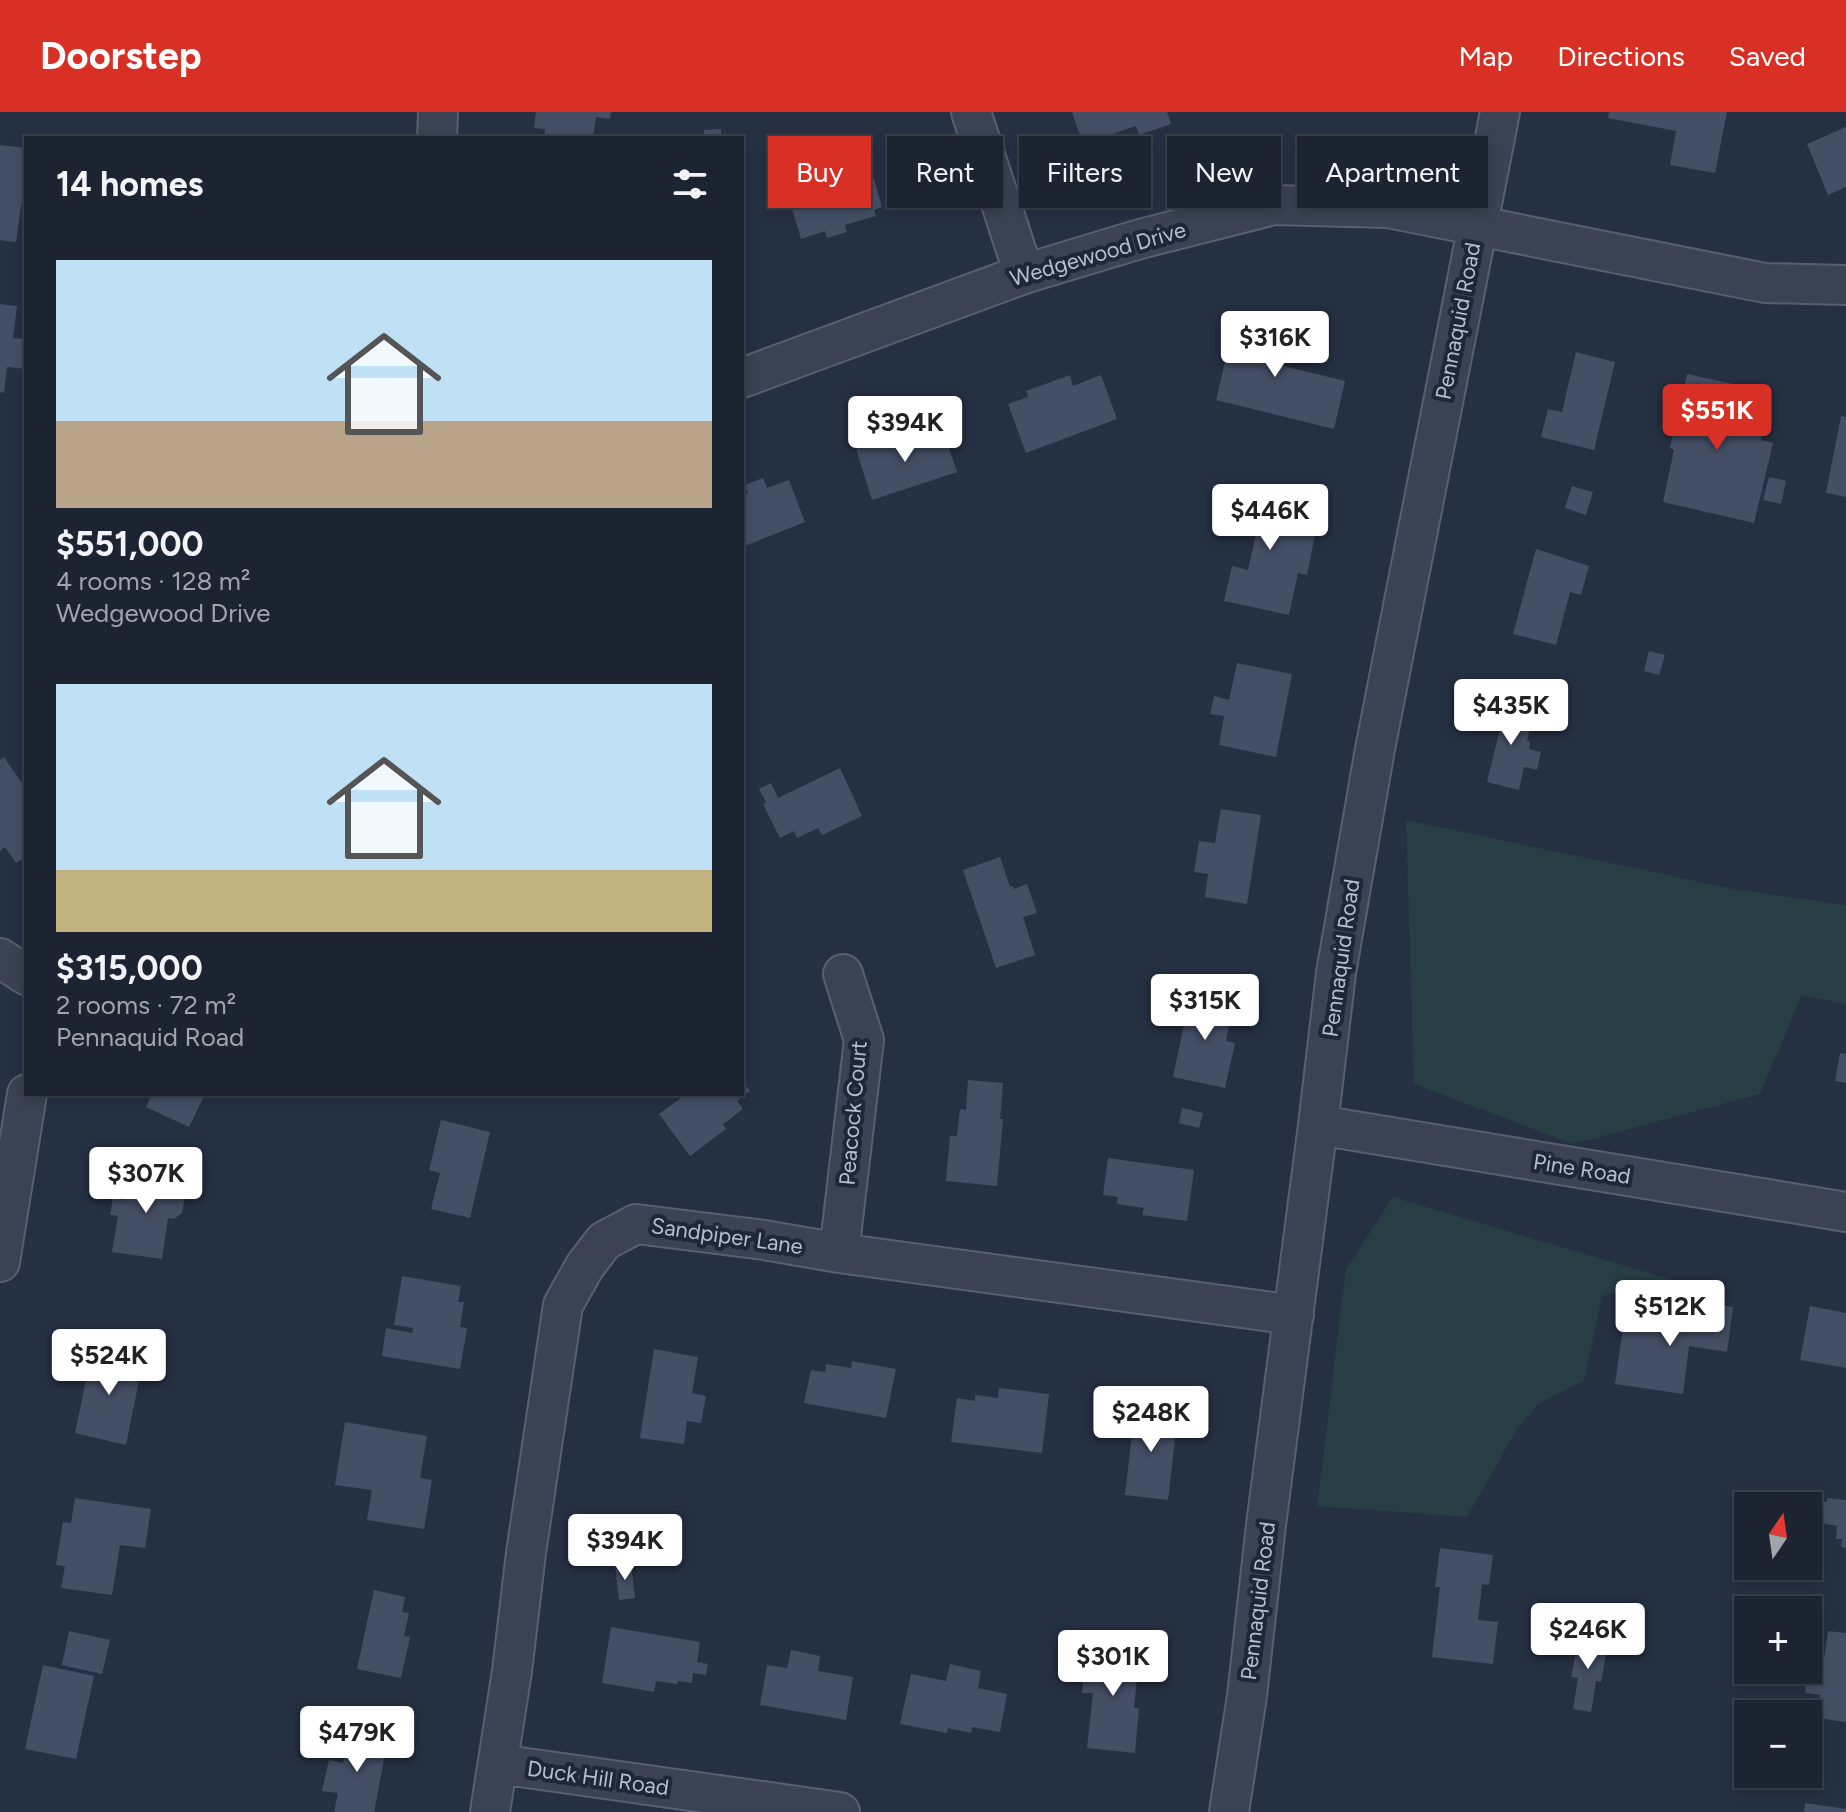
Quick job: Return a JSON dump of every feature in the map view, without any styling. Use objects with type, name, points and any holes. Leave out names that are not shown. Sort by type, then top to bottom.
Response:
[{"type":"street","points":[[437,136],[438,112]]},
{"type":"street","points":[[971,112],[1024,274]]},
{"type":"street","name":"Pennaquid Road","points":[[1229,1812],[1247,1696],[1336,973],[1375,749],[1500,112]]},
{"type":"street","name":"Wedgewood Drive","points":[[744,377],[1024,274],[1140,239],[1274,205],[1388,208],[1765,283],[1846,285]]},
{"type":"street","points":[[0,958],[24,974]]},
{"type":"street","name":"Peacock Court","points":[[839,1253],[864,1040],[843,974]]},
{"type":"street","points":[[0,1262],[27,1096]]},
{"type":"street","name":"Pine Road","points":[[1318,1125],[1846,1212]]},
{"type":"street","name":"Sandpiper Lane","points":[[490,1812],[563,1305],[585,1266],[604,1241],[636,1224],[1294,1315]]},
{"type":"street","name":"Duck Hill Road","points":[[498,1764],[840,1812]]},
{"type":"green space","points":[[1406,820],[1734,889],[1846,905],[1846,1004],[1802,995],[1760,1094],[1573,1144],[1414,1084]]},
{"type":"green space","points":[[1393,1197],[1676,1281],[1602,1296],[1584,1381],[1539,1403],[1517,1429],[1467,1517],[1317,1506],[1346,1269]]},
{"type":"building","points":[[536,112],[611,112],[610,119],[596,117],[593,136],[544,136],[545,129],[534,128]]},
{"type":"building","points":[[1072,112],[1167,112],[1171,124],[1139,135],[1136,126],[1107,136],[1080,136]]},
{"type":"building","points":[[1609,112],[1727,112],[1715,173],[1670,165],[1676,131],[1608,118]]},
{"type":"building","points":[[1846,127],[1846,187],[1828,195],[1807,144]]},
{"type":"building","points":[[721,129],[721,136],[704,136],[704,130]]},
{"type":"building","points":[[0,145],[24,148],[24,194],[16,242],[0,240]]},
{"type":"building","points":[[871,169],[882,207],[874,210],[876,216],[845,225],[847,232],[827,238],[825,231],[801,239],[792,208],[871,208]]},
{"type":"building","points":[[0,304],[17,306],[13,338],[24,339],[24,369],[7,367],[4,393],[0,392]]},
{"type":"building","points":[[1236,316],[1283,328],[1275,364],[1345,381],[1334,429],[1216,400]]},
{"type":"building","points":[[1576,352],[1615,362],[1594,450],[1541,437],[1548,409],[1562,412]]},
{"type":"building","points":[[1687,374],[1738,385],[1733,405],[1767,413],[1761,440],[1773,443],[1754,523],[1663,502],[1674,450],[1670,448]]},
{"type":"building","points":[[1070,375],[1073,386],[1101,375],[1117,419],[1026,453],[1008,404],[1028,397],[1026,391]]},
{"type":"building","points":[[1841,416],[1846,417],[1846,497],[1826,493]]},
{"type":"building","points":[[943,430],[957,472],[872,500],[856,449],[886,439],[889,448]]},
{"type":"building","points":[[1769,477],[1786,481],[1781,504],[1763,500]]},
{"type":"building","points":[[763,478],[767,488],[789,480],[805,522],[744,546],[744,494],[748,493],[745,485]]},
{"type":"building","points":[[1572,486],[1593,492],[1586,515],[1565,508]]},
{"type":"building","points":[[1236,491],[1310,506],[1305,528],[1316,530],[1307,575],[1298,573],[1289,615],[1224,601],[1232,566],[1248,570],[1256,535],[1228,529]]},
{"type":"building","points":[[1536,549],[1589,566],[1581,595],[1570,592],[1556,645],[1513,634]]},
{"type":"building","points":[[1649,651],[1665,655],[1659,675],[1644,671]]},
{"type":"building","points":[[1237,663],[1292,674],[1276,757],[1219,745],[1224,716],[1210,714],[1214,696],[1229,700]]},
{"type":"building","points":[[1491,705],[1533,715],[1527,741],[1530,742],[1529,749],[1541,752],[1537,770],[1524,767],[1519,790],[1487,782],[1500,729],[1486,726]]},
{"type":"building","points":[[4,757],[24,786],[24,858],[16,863],[5,847],[0,851],[0,760]]},
{"type":"building","points":[[840,768],[862,816],[822,835],[818,828],[797,838],[794,831],[780,838],[759,789],[771,783],[778,798]]},
{"type":"building","points":[[1221,809],[1261,815],[1247,904],[1205,897],[1208,874],[1194,872],[1199,841],[1215,843]]},
{"type":"building","points":[[1000,857],[1010,887],[1014,889],[1027,884],[1037,913],[1023,917],[1035,955],[996,968],[963,870]]},
{"type":"building","points":[[1191,991],[1227,998],[1224,1013],[1231,1015],[1226,1041],[1235,1043],[1225,1088],[1173,1077]]},
{"type":"building","points":[[1840,1053],[1846,1054],[1846,1083],[1835,1081]]},
{"type":"building","points":[[968,1080],[1003,1083],[997,1186],[946,1181],[950,1136],[957,1136],[960,1109],[966,1110]]},
{"type":"building","points":[[151,1096],[204,1096],[189,1127],[146,1107]]},
{"type":"building","points":[[683,1096],[744,1096],[737,1101],[743,1109],[723,1124],[726,1129],[690,1156],[659,1114]]},
{"type":"building","points":[[1182,1108],[1203,1113],[1199,1128],[1179,1123]]},
{"type":"building","points":[[441,1120],[490,1132],[470,1218],[431,1209],[440,1173],[429,1170]]},
{"type":"building","points":[[1108,1158],[1194,1170],[1187,1221],[1142,1215],[1144,1208],[1117,1204],[1118,1197],[1103,1195]]},
{"type":"building","points":[[128,1172],[174,1179],[173,1185],[182,1186],[186,1192],[182,1213],[174,1219],[168,1218],[162,1259],[112,1252],[118,1216],[110,1215],[113,1198],[124,1200]]},
{"type":"building","points":[[402,1276],[461,1286],[458,1302],[464,1302],[460,1327],[467,1328],[460,1369],[382,1356],[386,1328],[412,1333],[413,1328],[394,1325]]},
{"type":"building","points":[[1691,1300],[1733,1307],[1727,1352],[1689,1346],[1683,1394],[1615,1384],[1624,1320],[1687,1329]]},
{"type":"building","points":[[1810,1306],[1846,1313],[1846,1368],[1800,1360]]},
{"type":"building","points":[[654,1349],[698,1357],[692,1393],[706,1396],[701,1423],[687,1421],[684,1444],[640,1438]]},
{"type":"building","points":[[92,1350],[143,1361],[126,1445],[75,1433]]},
{"type":"building","points":[[852,1361],[896,1369],[886,1418],[804,1403],[811,1370],[825,1372],[826,1364],[851,1368]]},
{"type":"building","points":[[999,1388],[1049,1394],[1042,1453],[951,1442],[957,1398],[975,1401],[975,1395],[998,1398]]},
{"type":"building","points":[[1135,1408],[1178,1414],[1168,1500],[1125,1495]]},
{"type":"building","points":[[345,1422],[427,1436],[420,1478],[432,1480],[424,1529],[367,1520],[372,1490],[335,1485]]},
{"type":"building","points":[[75,1498],[151,1509],[145,1548],[120,1545],[112,1595],[61,1588],[65,1566],[56,1565],[63,1522],[71,1523]]},
{"type":"building","points":[[1827,1498],[1846,1500],[1846,1548],[1841,1547],[1842,1539],[1836,1539],[1837,1526],[1822,1523],[1822,1501],[1827,1502]]},
{"type":"building","points":[[1440,1548],[1493,1555],[1489,1585],[1482,1584],[1478,1620],[1498,1622],[1493,1664],[1432,1657],[1440,1587],[1435,1587]]},
{"type":"building","points":[[631,1564],[635,1598],[619,1600],[615,1566]]},
{"type":"building","points":[[374,1590],[405,1597],[402,1612],[409,1613],[404,1636],[410,1637],[401,1678],[357,1669]]},
{"type":"building","points":[[611,1627],[700,1642],[697,1662],[708,1664],[706,1675],[693,1673],[692,1683],[656,1681],[654,1692],[602,1683]]},
{"type":"building","points":[[69,1631],[110,1640],[102,1674],[62,1665]]},
{"type":"building","points":[[1828,1631],[1846,1633],[1846,1722],[1822,1719],[1820,1695],[1805,1693],[1806,1684],[1822,1684]]},
{"type":"building","points":[[1579,1637],[1608,1643],[1601,1682],[1596,1681],[1591,1712],[1573,1709],[1578,1678],[1571,1677]]},
{"type":"building","points":[[1084,1644],[1140,1649],[1134,1708],[1139,1708],[1135,1753],[1087,1748],[1093,1693],[1082,1693],[1084,1673],[1096,1674],[1098,1660],[1082,1658]]},
{"type":"building","points":[[791,1650],[820,1656],[818,1671],[853,1677],[846,1720],[760,1705],[767,1665],[787,1668]]},
{"type":"building","points":[[950,1664],[981,1671],[978,1688],[1007,1694],[1000,1732],[972,1727],[971,1733],[948,1728],[947,1733],[900,1724],[911,1674],[946,1681]]},
{"type":"building","points":[[43,1665],[94,1676],[76,1759],[25,1749]]},
{"type":"building","points":[[350,1731],[388,1739],[374,1812],[334,1812],[338,1793],[322,1791],[329,1760],[343,1763]]},
{"type":"building","points":[[1805,1803],[1846,1809],[1846,1812],[1804,1812]]}]
